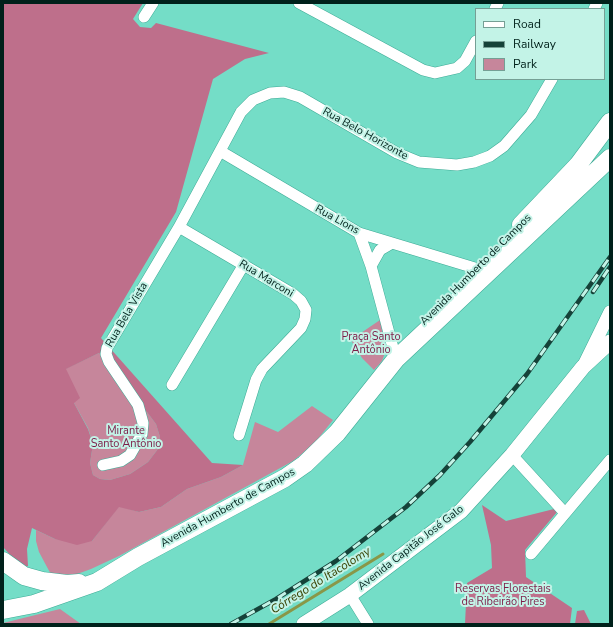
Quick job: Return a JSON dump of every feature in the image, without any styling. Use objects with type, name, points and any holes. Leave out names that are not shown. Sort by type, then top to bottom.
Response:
[{"type":"highway","name":"Avenida Humberto de Campos","points":[[3,610],[34,604],[98,582],[138,558],[285,478],[320,450],[347,420],[395,356],[482,270],[592,147],[610,122]]},
{"type":"highway","points":[[592,147],[610,144]]},
{"type":"highway","name":"Avenida Humberto de Campos","points":[[482,270],[587,180],[610,158]]},
{"type":"highway","points":[[587,180],[610,170]]},
{"type":"highway","name":"Avenida Humberto de Campos","points":[[3,561],[24,576],[42,581],[67,584],[98,582]]},
{"type":"highway","points":[[21,606],[25,586],[24,576]]},
{"type":"main road","name":"Avenida Capitão José Galo","points":[[304,624],[350,595],[461,511],[512,455],[583,367],[610,342]]},
{"type":"street","points":[[144,17],[153,3]]},
{"type":"street","points":[[299,3],[423,70],[434,73],[457,68],[465,61],[475,43]]},
{"type":"street","name":"Rua Belo Horizonte","points":[[220,152],[241,112],[253,100],[270,93],[284,92],[300,97],[397,153],[419,162],[456,165],[474,162],[490,156],[518,132],[531,115],[551,80]]},
{"type":"street","name":"Rua Bela Vista","points":[[103,465],[122,461],[130,455],[142,434],[143,423],[138,405],[109,362],[106,354],[107,348],[179,227],[220,152]]},
{"type":"street","name":"Rua Lions","points":[[220,152],[359,233],[482,270]]},
{"type":"street","name":"Rua Marconi","points":[[179,227],[293,294],[301,301],[306,310],[305,319],[301,328],[262,369],[256,380],[251,392],[240,435]]},
{"type":"street","points":[[359,233],[371,266],[395,356]]},
{"type":"street","points":[[371,266],[380,250],[392,243]]},
{"type":"street","points":[[172,385],[243,266]]},
{"type":"street","name":"Avenida Capitão José Galo","points":[[583,367],[610,312]]},
{"type":"street","points":[[512,455],[564,512]]},
{"type":"street","points":[[531,554],[564,512],[610,460]]},
{"type":"street","points":[[350,595],[368,624]]},
{"type":"green space","points":[[3,3],[143,3],[133,19],[140,27],[151,28],[156,23],[269,53],[245,59],[213,79],[176,212],[101,338],[212,463],[243,465],[221,477],[187,489],[161,507],[139,512],[119,507],[92,541],[77,545],[55,539],[32,528],[27,549],[28,566],[22,568],[3,547]],"holes":[[[99,353],[135,406],[147,412],[156,424],[160,437],[158,449],[148,462],[130,474],[110,480],[100,479],[93,475],[90,463],[93,444],[88,429],[74,403],[80,398],[66,369]]]},
{"type":"green space","name":"Praça Santo Antônio","points":[[380,320],[386,350],[382,361],[374,370],[362,358],[352,342],[355,337]]},
{"type":"green space","name":"Mirante Santo Antônio","points":[[99,353],[135,406],[147,412],[156,424],[160,437],[158,449],[148,462],[130,474],[110,480],[100,479],[93,475],[90,463],[93,444],[88,428],[74,403],[65,369]]},
{"type":"green space","points":[[312,406],[333,420],[313,445],[293,461],[119,556],[91,569],[55,582],[39,552],[36,541],[36,530],[55,539],[92,541],[119,506],[139,512],[161,507],[187,489],[221,477],[243,465],[255,422],[278,432]]},
{"type":"green space","name":"Reservas Florestais de Ribeirão Pires","points":[[482,505],[506,521],[554,509],[557,512],[525,550],[526,577],[572,608],[570,624],[465,624],[467,583],[492,568],[491,545]]},
{"type":"green space","points":[[60,609],[81,624],[3,624],[3,623]]},
{"type":"green space","name":"Reservas Florestais de Ribeirão Pires","points":[[584,610],[591,624],[575,624],[577,611]]},
{"type":"waterway","name":"Córrego do Itacolomy","points":[[269,624],[383,554]]},
{"type":"railway","points":[[231,624],[276,599],[336,561],[406,507],[440,475],[527,374],[610,257]]},
{"type":"railway","points":[[593,292],[610,267]]}]
